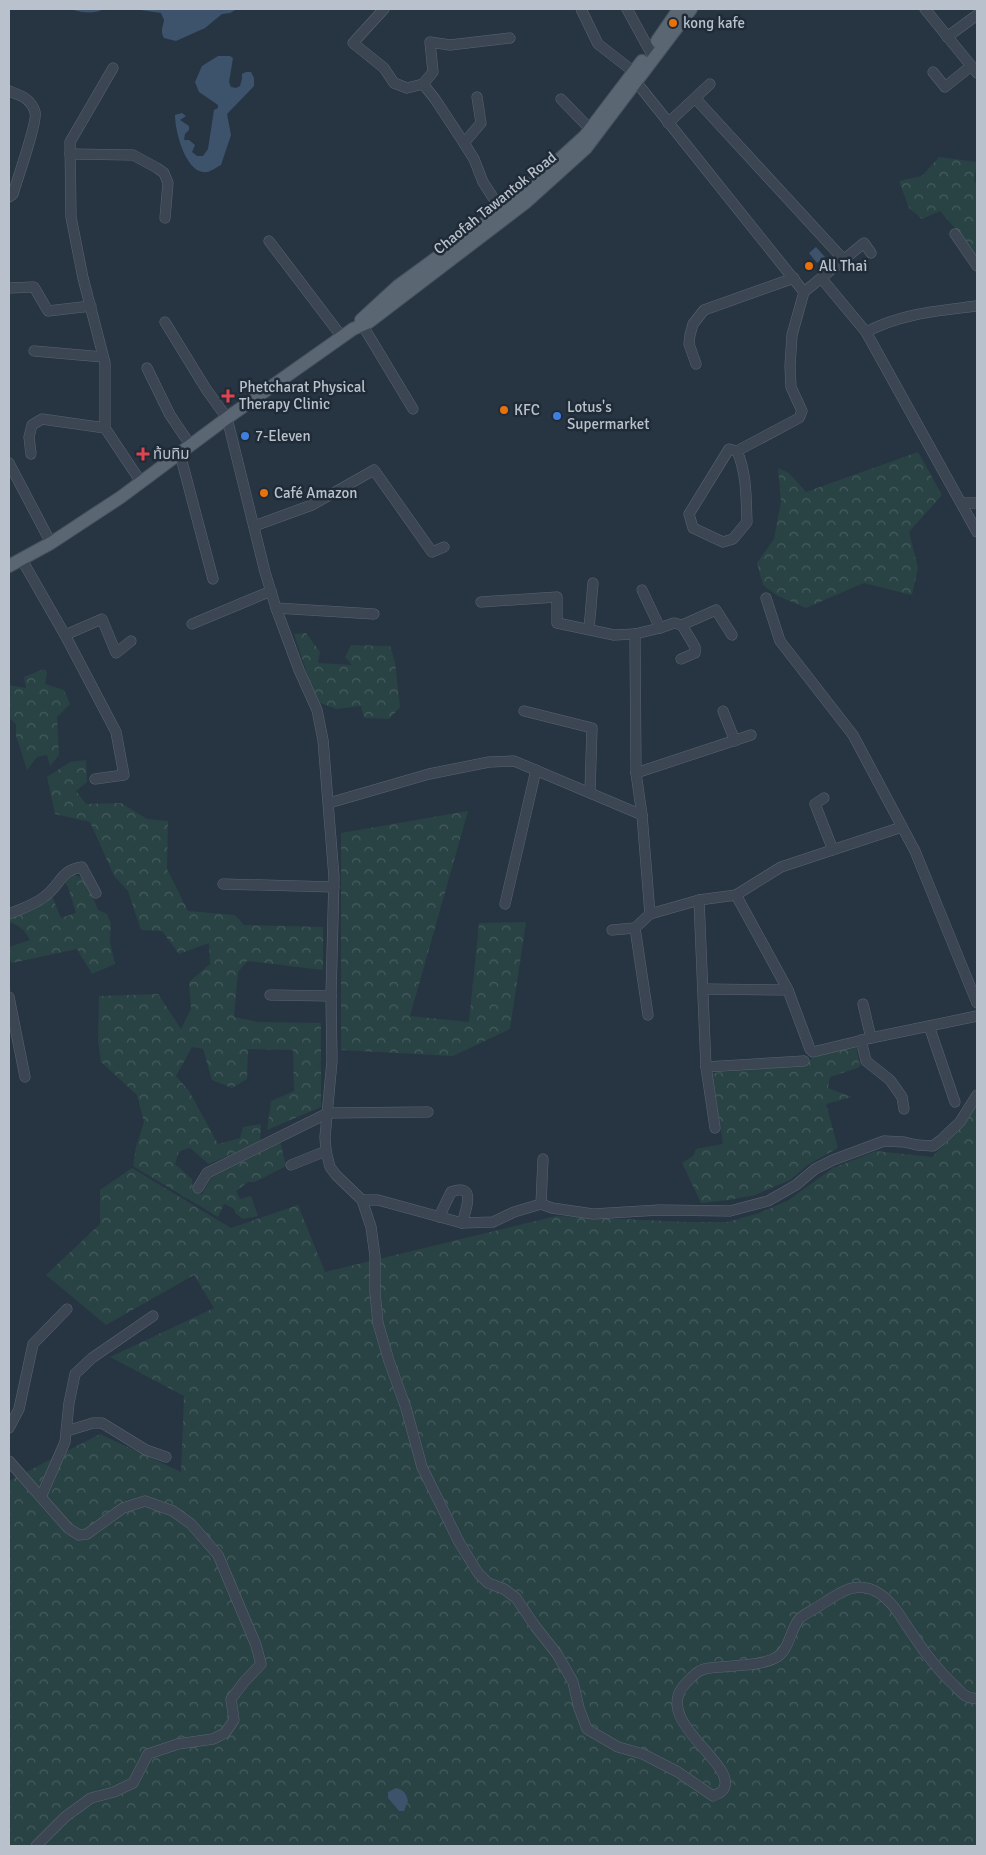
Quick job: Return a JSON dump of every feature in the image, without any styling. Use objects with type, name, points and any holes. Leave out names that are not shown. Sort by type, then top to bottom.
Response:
[{"type":"main road","name":"Chaofah Tawantok Road","points":[[9,566],[50,543],[122,497],[227,418],[353,331],[526,203],[586,148],[635,78],[650,51],[679,9]]},
{"type":"main road","name":"Chaofah Tawantok Road","points":[[353,331],[364,316],[398,286],[501,210],[585,136],[691,9]]},
{"type":"street","points":[[384,9],[353,43],[384,68],[394,83],[407,88],[423,84],[434,72],[430,42],[450,45],[510,38]]},
{"type":"street","points":[[581,9],[598,44],[635,78],[668,123],[804,292]]},
{"type":"street","points":[[627,9],[650,51]]},
{"type":"street","points":[[925,9],[974,70],[945,88],[933,72]]},
{"type":"street","points":[[947,36],[977,15]]},
{"type":"street","points":[[113,68],[70,142],[71,217],[90,306],[105,363],[105,428],[141,482]]},
{"type":"street","points":[[423,84],[474,159],[483,182],[501,210]]},
{"type":"street","points":[[668,123],[710,84]]},
{"type":"street","points":[[9,91],[25,97],[36,112],[34,128],[13,194],[9,196]]},
{"type":"street","points":[[464,143],[481,123],[477,97]]},
{"type":"street","points":[[695,98],[844,260]]},
{"type":"street","points":[[561,99],[590,128]]},
{"type":"street","points":[[70,154],[133,155],[157,168],[164,173],[168,183],[165,218]]},
{"type":"street","points":[[955,234],[977,266]]},
{"type":"street","points":[[268,242],[353,331],[413,409]]},
{"type":"street","points":[[737,451],[743,464],[747,522],[734,539],[722,542],[693,528],[689,514],[729,448],[737,451],[799,418],[802,411],[791,388],[790,366],[792,335],[804,292],[864,243],[871,253]]},
{"type":"street","points":[[696,364],[689,344],[690,335],[693,324],[704,310],[794,278]]},
{"type":"street","points":[[822,279],[866,332],[977,532]]},
{"type":"street","points":[[9,288],[34,287],[48,311],[90,306]]},
{"type":"street","points":[[866,332],[881,324],[914,314],[977,306]]},
{"type":"street","points":[[165,322],[206,389],[227,418],[276,608],[299,670],[318,710],[329,803],[334,887],[331,996],[332,1061],[325,1136],[326,1151],[330,1167],[362,1200],[371,1227],[375,1256],[375,1292],[378,1323],[406,1408],[422,1467],[459,1542],[478,1573],[488,1583],[504,1589],[516,1598],[557,1654],[573,1682],[578,1708],[587,1729],[618,1747],[643,1754],[678,1772],[713,1796],[722,1791],[725,1784],[722,1772],[713,1759],[684,1727],[677,1706],[678,1691],[698,1670],[767,1661],[778,1656],[786,1646],[800,1618],[852,1588],[870,1589],[882,1594],[896,1609],[928,1657],[950,1682],[966,1696],[977,1699]]},
{"type":"street","points":[[34,352],[103,357]]},
{"type":"street","points":[[147,368],[186,450],[213,578]]},
{"type":"street","points":[[31,454],[30,430],[32,425],[42,419],[105,428]]},
{"type":"street","points":[[9,463],[50,543]]},
{"type":"street","points":[[254,526],[312,505],[374,470],[432,552],[444,547]]},
{"type":"street","points":[[962,503],[977,503]]},
{"type":"street","points":[[22,560],[65,635],[116,732],[124,775],[95,779]]},
{"type":"street","points":[[589,629],[593,583]]},
{"type":"street","points":[[642,590],[660,628]]},
{"type":"street","points":[[192,624],[271,591]]},
{"type":"street","points":[[481,602],[557,596],[556,623],[614,635],[635,634],[674,623],[682,625],[716,610],[732,635]]},
{"type":"street","points":[[766,598],[780,641],[853,735],[915,851],[977,1003]]},
{"type":"street","points":[[276,608],[374,614]]},
{"type":"street","points":[[65,635],[102,619],[116,653],[131,641]]},
{"type":"street","points":[[681,659],[695,653],[694,647],[682,625]]},
{"type":"street","points":[[635,634],[636,773],[642,815],[650,914]]},
{"type":"street","points":[[524,711],[592,728],[590,792]]},
{"type":"street","points":[[723,711],[735,741]]},
{"type":"street","points":[[636,773],[751,735]]},
{"type":"street","points":[[329,803],[428,774],[488,762],[514,761],[642,815]]},
{"type":"street","points":[[505,904],[536,770]]},
{"type":"street","points":[[824,798],[815,804],[833,850]]},
{"type":"street","points":[[612,930],[636,928],[650,914],[699,900],[736,896],[781,867],[902,827]]},
{"type":"street","points":[[9,914],[43,898],[55,889],[63,874],[75,868],[82,867],[96,893]]},
{"type":"street","points":[[223,884],[334,887]]},
{"type":"street","points":[[736,896],[788,990],[812,1052],[977,1016]]},
{"type":"street","points":[[699,900],[706,1067],[715,1128]]},
{"type":"street","points":[[636,928],[648,1015]]},
{"type":"street","points":[[703,989],[788,990]]},
{"type":"street","points":[[270,995],[331,996]]},
{"type":"street","points":[[9,997],[25,1077]]},
{"type":"street","points":[[862,1004],[866,1060],[890,1080],[902,1097],[904,1109]]},
{"type":"street","points":[[928,1026],[955,1102]]},
{"type":"street","points":[[706,1067],[804,1061]]},
{"type":"street","points":[[362,1200],[378,1200],[462,1223],[493,1222],[514,1212],[541,1204],[552,1208],[593,1214],[659,1210],[730,1211],[768,1201],[796,1186],[814,1169],[833,1160],[884,1142],[904,1142],[933,1146],[960,1122],[977,1095]]},
{"type":"street","points":[[198,1188],[207,1173],[328,1113],[428,1112]]},
{"type":"street","points":[[291,1165],[326,1151]]},
{"type":"street","points":[[541,1204],[543,1160]]},
{"type":"street","points":[[439,1217],[451,1192],[457,1189],[463,1190],[467,1194],[468,1199],[462,1223]]},
{"type":"street","points":[[9,1428],[18,1409],[33,1344],[67,1309]]},
{"type":"street","points":[[41,1497],[65,1442],[69,1403],[76,1374],[92,1358],[153,1316]]},
{"type":"street","points":[[67,1431],[93,1423],[102,1423],[146,1450],[166,1457]]},
{"type":"street","points":[[9,1461],[68,1528],[79,1535],[87,1534],[123,1508],[145,1501],[173,1511],[191,1524],[218,1555],[256,1645],[261,1664],[231,1699],[234,1720],[225,1733],[213,1739],[178,1744],[148,1754],[133,1783],[114,1792],[91,1798],[65,1817],[36,1846]]},
{"type":"green space","points":[[939,157],[977,162],[974,181],[977,184],[977,260],[955,228],[940,211],[922,219],[909,208],[899,181],[922,176]]},
{"type":"green space","points":[[918,452],[942,495],[909,532],[918,568],[912,595],[864,583],[806,608],[778,596],[763,585],[757,563],[774,539],[781,502],[778,468],[789,473],[806,492]]},
{"type":"green space","points":[[306,633],[320,652],[318,663],[352,665],[345,657],[351,645],[390,646],[395,662],[400,707],[389,719],[364,718],[361,706],[336,709],[320,703],[309,679],[294,634]]},
{"type":"green space","points":[[44,669],[47,672],[45,684],[64,690],[70,704],[57,717],[59,755],[50,766],[47,755],[37,757],[27,770],[16,736],[16,724],[9,718],[9,685],[26,688],[24,677]]},
{"type":"green space","points":[[86,760],[87,782],[76,791],[86,804],[121,803],[147,819],[168,821],[167,869],[188,911],[235,915],[244,925],[323,927],[323,970],[247,961],[238,972],[234,1017],[258,1022],[321,1023],[321,1107],[267,1130],[271,1101],[294,1091],[293,1050],[248,1049],[247,1079],[232,1088],[212,1080],[203,1049],[192,1047],[176,1076],[189,1091],[218,1144],[240,1138],[243,1127],[261,1124],[260,1142],[209,1164],[190,1148],[179,1151],[175,1164],[192,1179],[193,1191],[202,1194],[213,1175],[280,1141],[286,1166],[255,1182],[248,1182],[236,1191],[240,1199],[251,1196],[258,1216],[243,1219],[236,1214],[233,1208],[224,1204],[218,1217],[133,1166],[136,1147],[144,1122],[137,1095],[101,1062],[98,1041],[99,996],[158,994],[181,1029],[191,1009],[189,982],[210,964],[209,943],[179,954],[162,931],[141,930],[128,891],[114,876],[90,822],[55,814],[47,777],[70,762]]},
{"type":"green space","points":[[468,811],[410,1016],[469,1022],[479,923],[526,922],[510,1029],[453,1056],[341,1050],[341,833]]},
{"type":"green space","points":[[72,871],[76,876],[85,878],[98,910],[107,914],[111,924],[110,942],[115,964],[92,974],[77,949],[12,963],[9,960],[9,947],[30,940],[21,928],[9,922],[9,917],[28,909],[31,911],[41,902],[52,896],[61,918],[76,913],[68,887],[64,882]]},
{"type":"green space","points":[[856,1046],[860,1067],[830,1077],[828,1088],[852,1097],[826,1104],[838,1148],[809,1164],[790,1180],[755,1195],[701,1203],[682,1163],[693,1156],[696,1149],[723,1144],[712,1073],[804,1065],[812,1058]]},
{"type":"green space","points":[[977,1107],[977,1846],[9,1846],[9,1481],[100,1434],[181,1472],[184,1396],[110,1357],[214,1308],[194,1275],[106,1325],[46,1275],[100,1224],[100,1190],[132,1168],[231,1228],[298,1205],[325,1272],[556,1216],[727,1222],[759,1213],[787,1201],[833,1168],[876,1151],[932,1157],[965,1123]]},
{"type":"water","points":[[69,9],[104,9],[83,12]]},
{"type":"water","points":[[134,9],[237,9],[230,13],[222,14],[205,28],[176,41],[164,38],[162,31],[164,20],[161,13]]},
{"type":"water","points":[[218,56],[230,56],[233,58],[229,82],[231,87],[236,88],[240,86],[242,74],[246,72],[251,72],[254,78],[254,86],[227,114],[231,135],[221,165],[210,171],[203,172],[197,170],[191,164],[182,149],[175,115],[182,113],[186,116],[180,120],[189,126],[184,140],[189,140],[195,145],[192,152],[197,156],[203,156],[208,149],[214,110],[218,108],[218,105],[199,92],[195,82],[202,66]]},
{"type":"water","points":[[816,247],[825,257],[817,263],[809,253]]},
{"type":"water","points":[[396,1788],[403,1791],[407,1798],[408,1801],[404,1811],[399,1811],[388,1798],[388,1792]]},
{"type":"place","name":"kong kafe","points":[[673,23]]},
{"type":"place","name":"All Thai","points":[[809,266]]},
{"type":"place","name":"Phetcharat Physical Therapy Clinic","points":[[228,396]]},
{"type":"place","name":"KFC","points":[[504,410]]},
{"type":"place","name":"Lotus's Supermarket","points":[[557,416]]},
{"type":"place","name":"7-Eleven","points":[[245,436]]},
{"type":"place","name":"ท้บทิม","points":[[143,454]]},
{"type":"place","name":"Café Amazon","points":[[264,493]]}]
